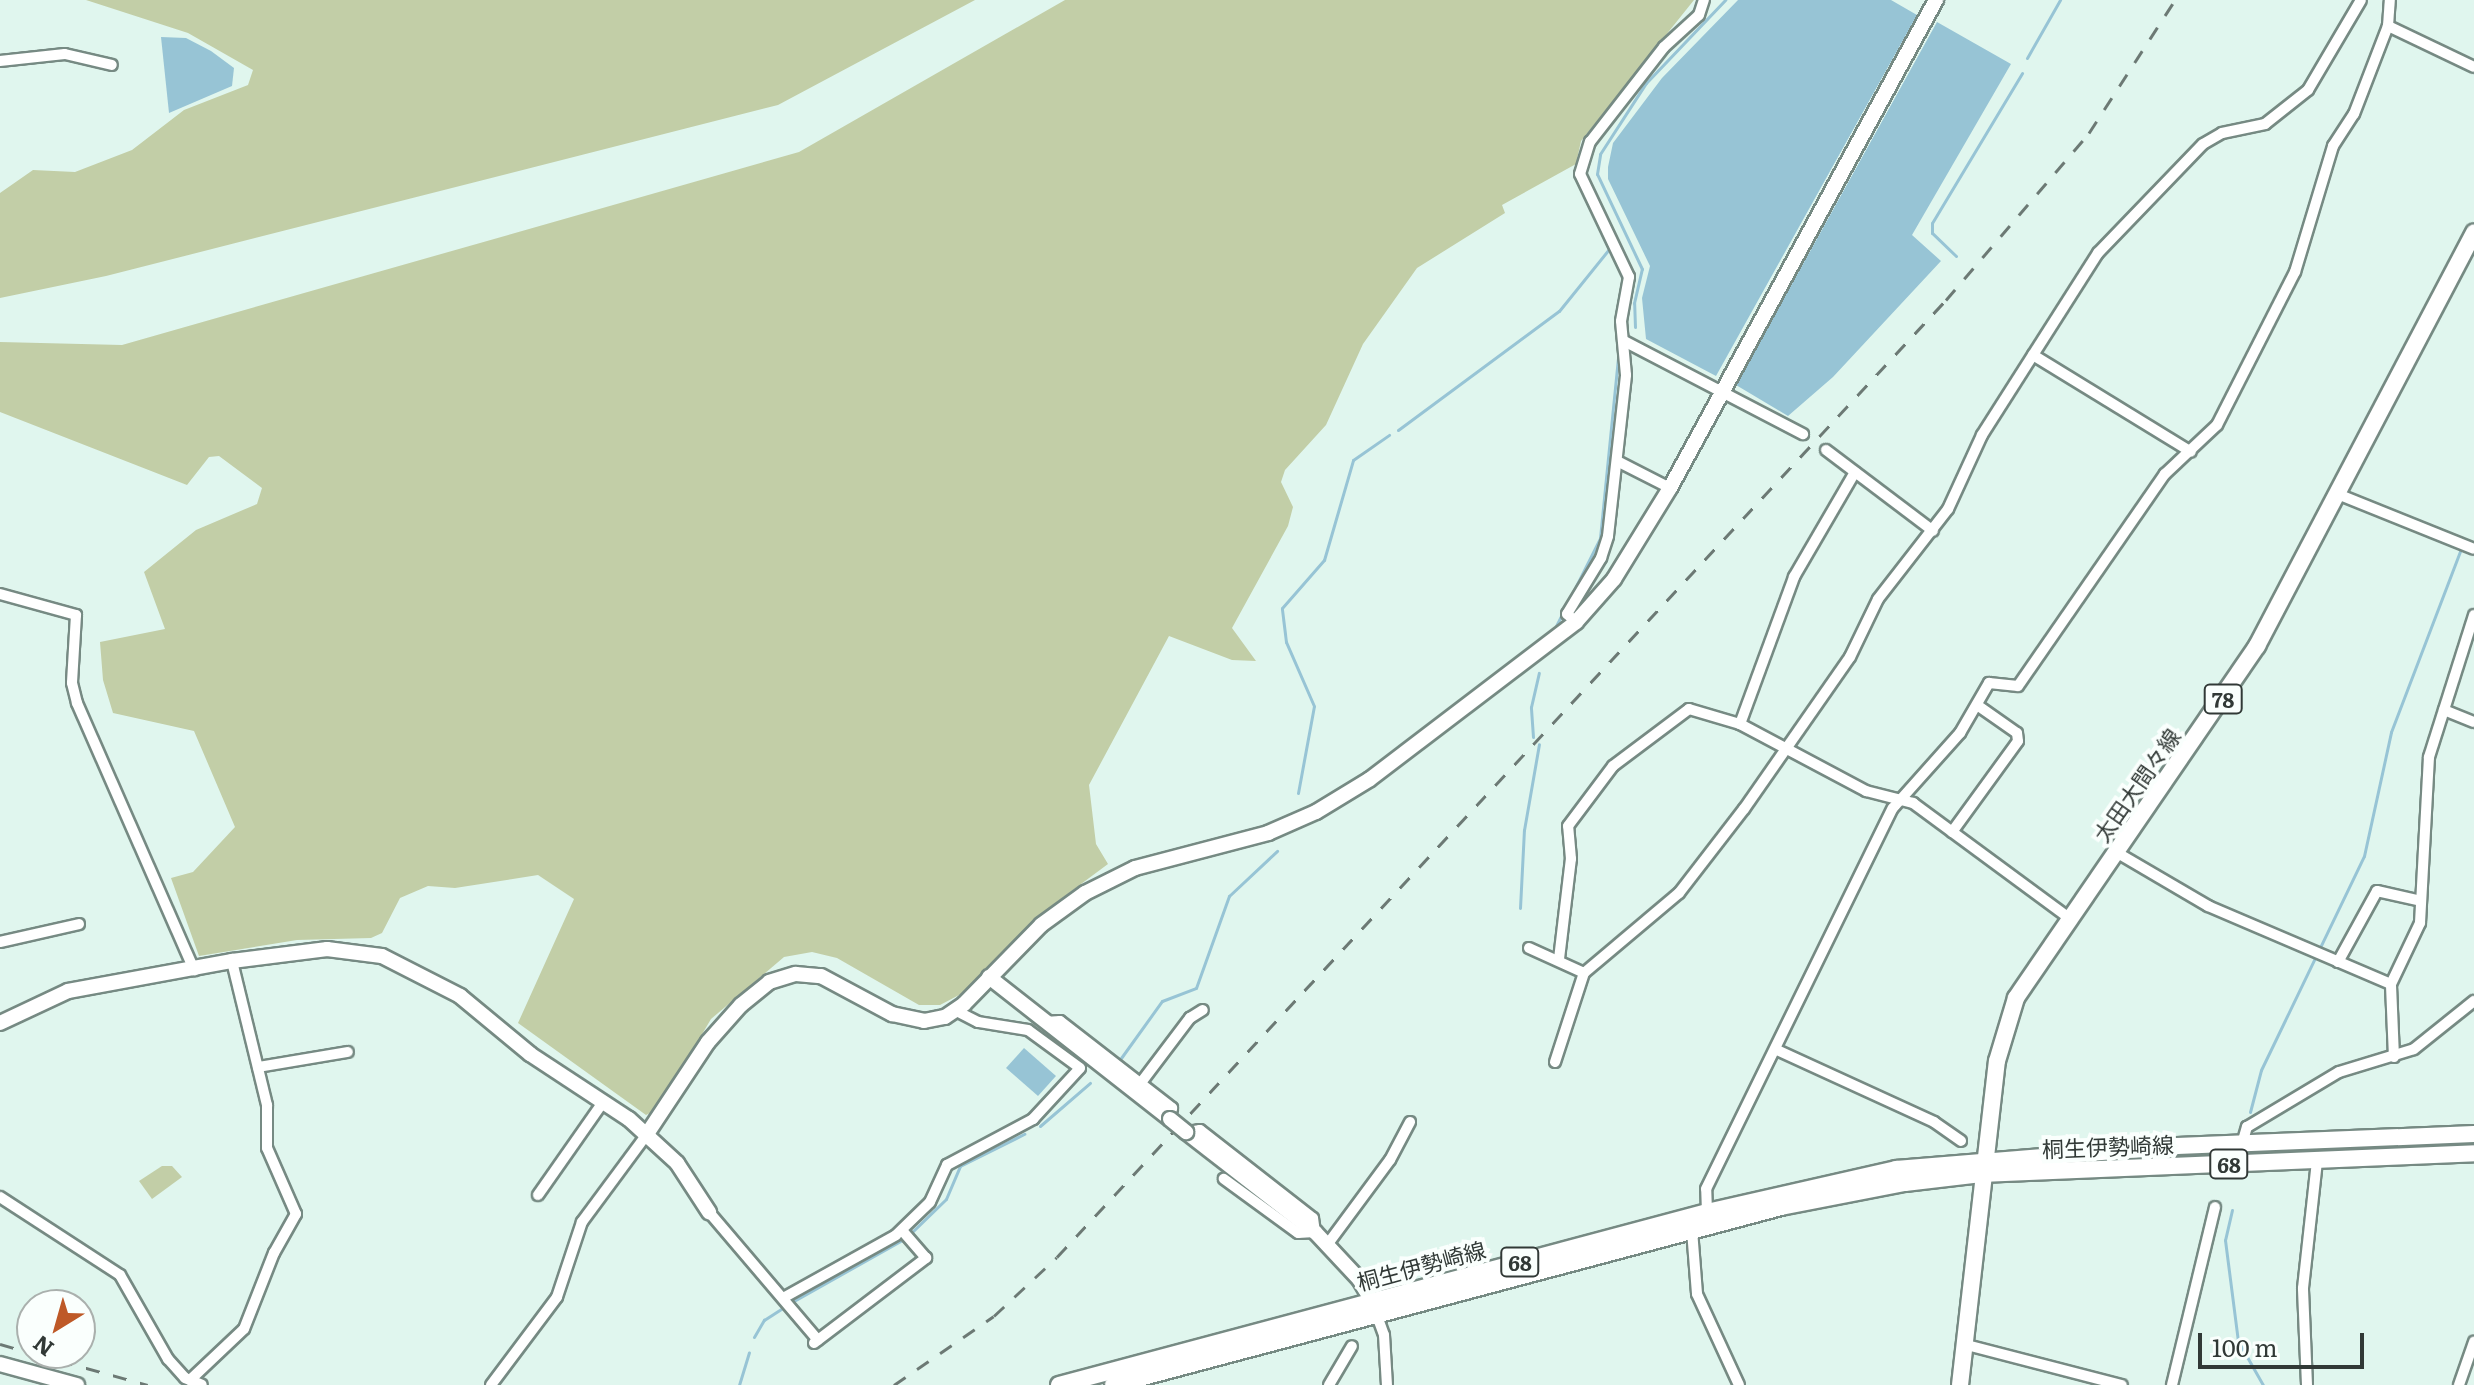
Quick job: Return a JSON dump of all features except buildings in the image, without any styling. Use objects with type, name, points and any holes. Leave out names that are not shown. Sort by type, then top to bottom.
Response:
[{"type":"main road","name":"太田大間々線","points":[[1960,1385],[1997,1061],[2007,1020],[2027,978],[2257,646],[2340,495],[2474,233]]},
{"type":"main road","name":"桐生伊勢崎線","points":[[1059,1385],[1835,1195],[1984,1168],[2242,1144],[2474,1134]]},
{"type":"main road","name":"桐生伊勢崎線","points":[[1113,1385],[1707,1212],[1896,1169],[2317,1162],[2474,1153]]},
{"type":"street","points":[[1576,622],[1567,614],[1606,547],[1619,462],[1624,341],[1621,321],[1629,270],[1580,174],[1590,142],[1664,47],[1699,15],[1704,0]]},
{"type":"street","points":[[491,1385],[557,1297],[582,1222],[727,1020],[754,993],[779,978],[821,976],[914,1020],[956,1011],[1054,914],[1104,882],[1166,858],[1268,833],[1335,801],[1576,622],[1614,579],[1670,488],[1936,0]]},
{"type":"street","points":[[1555,1062],[1584,973],[1679,893],[1787,747],[1850,657],[1878,599],[1933,531],[1982,435],[2112,236],[2203,144],[2222,133],[2265,124],[2308,90],[2361,0]]},
{"type":"street","points":[[1707,1212],[1706,1189],[1777,1050],[1866,857],[1902,799],[1960,733],[1989,683],[2018,686],[2165,474],[2217,425],[2295,272],[2333,146],[2354,114],[2388,26],[2390,0]]},
{"type":"street","points":[[2388,26],[2474,67]]},
{"type":"street","points":[[0,61],[65,54],[112,65]]},
{"type":"street","points":[[1624,341],[1803,434]]},
{"type":"street","points":[[2033,355],[2191,452]]},
{"type":"street","points":[[1826,450],[1933,531]]},
{"type":"street","points":[[1619,462],[1670,488]]},
{"type":"street","points":[[1740,724],[1794,577],[1855,472]]},
{"type":"street","points":[[2340,495],[2474,549]]},
{"type":"street","points":[[0,594],[76,615],[72,683],[77,703],[194,970]]},
{"type":"street","points":[[2394,1057],[2391,984],[2418,928],[2426,776],[2474,615]]},
{"type":"street","points":[[1952,832],[2018,741],[2017,733],[1977,705]]},
{"type":"street","points":[[1559,959],[1571,859],[1568,826],[1607,772],[1689,709],[1740,724],[1866,791],[1902,799],[2069,918]]},
{"type":"street","points":[[2444,710],[2474,722]]},
{"type":"street","points":[[2116,852],[2208,906],[2391,984]]},
{"type":"street","points":[[2338,962],[2377,891],[2421,901]]},
{"type":"street","points":[[0,942],[79,924]]},
{"type":"street","points":[[1529,948],[1559,959],[1584,973]]},
{"type":"street","points":[[0,1023],[68,991],[232,961],[342,949],[393,960],[460,996],[530,1054],[647,1134],[677,1163],[709,1212],[816,1341],[926,1258],[902,1230]]},
{"type":"street","points":[[190,1380],[244,1329],[271,1258],[296,1214],[267,1148],[268,1113],[232,961]]},
{"type":"street","points":[[989,977],[1315,1232],[1359,1279],[1374,1309],[1384,1335],[1387,1385]]},
{"type":"street","points":[[2242,1144],[2247,1127],[2328,1078],[2394,1057],[2430,1038],[2474,1001]]},
{"type":"street","points":[[1140,1084],[1190,1018],[1203,1010]]},
{"type":"street","points":[[783,1298],[902,1230],[930,1202],[947,1165],[1033,1119],[1080,1068],[1028,1030],[978,1022],[956,1011]]},
{"type":"street","points":[[1045,1022],[1060,1021],[1172,1108],[1170,1116]]},
{"type":"street","points":[[1777,1050],[1920,1115],[1961,1141]]},
{"type":"street","points":[[258,1067],[348,1052]]},
{"type":"street","points":[[538,1195],[603,1102]]},
{"type":"street","points":[[1327,1245],[1390,1160],[1410,1122]]},
{"type":"street","points":[[2307,1385],[2303,1288],[2317,1162]]},
{"type":"street","points":[[1224,1179],[1298,1233],[1315,1232]]},
{"type":"street","points":[[0,1197],[120,1275],[162,1351],[190,1380],[202,1385]]},
{"type":"street","points":[[2172,1385],[2215,1207]]},
{"type":"street","points":[[1692,1230],[1697,1294],[1739,1385]]},
{"type":"street","points":[[2459,1385],[2474,1342]]},
{"type":"street","points":[[1963,1344],[2122,1385]]},
{"type":"street","points":[[1329,1385],[1352,1346]]},
{"type":"street","points":[[0,1364],[77,1385]]},
{"type":"green space","points":[[86,0],[975,0],[778,105],[106,276],[0,298],[0,193],[33,170],[75,172],[132,150],[184,110],[248,85],[253,70],[188,33]]},
{"type":"green space","points":[[1065,0],[1694,0],[1581,141],[1576,164],[1502,205],[1505,213],[1417,268],[1363,344],[1326,425],[1285,470],[1281,482],[1293,507],[1288,526],[1232,628],[1256,661],[1232,660],[1169,636],[1089,785],[1096,844],[1108,864],[1050,907],[961,994],[940,1005],[919,1005],[837,958],[812,952],[784,957],[711,1019],[658,1109],[646,1115],[518,1023],[574,899],[538,875],[455,888],[428,886],[400,898],[382,933],[371,938],[297,940],[199,956],[171,878],[193,872],[235,827],[194,731],[113,713],[103,680],[100,642],[165,629],[144,572],[196,530],[257,504],[262,488],[219,456],[209,457],[187,485],[0,412],[0,342],[122,345],[799,152]]},
{"type":"green space","points":[[162,1166],[172,1166],[182,1177],[152,1199],[139,1181]]},
{"type":"water","points":[[1738,0],[1891,0],[1917,15],[1716,376],[1646,339],[1642,298],[1650,266],[1608,179],[1608,167],[1613,143],[1662,78]]},
{"type":"water","points":[[1937,22],[2011,64],[1912,235],[1941,261],[1833,377],[1788,416],[1736,385]]},
{"type":"water","points":[[161,37],[186,38],[211,51],[234,68],[232,86],[169,113]]},
{"type":"water","points":[[1024,1048],[1056,1076],[1038,1096],[1006,1068]]},
{"type":"waterway","points":[[1635,327],[1634,303],[1642,269],[1597,174],[1600,154],[1646,83],[1725,0]]},
{"type":"waterway","points":[[2027,58],[2060,0]]},
{"type":"waterway","points":[[1956,256],[1932,233],[1932,223],[2022,73]]},
{"type":"waterway","points":[[1398,430],[1559,311],[1609,249]]},
{"type":"waterway","points":[[1556,626],[1600,538],[1618,359]]},
{"type":"waterway","points":[[1298,793],[1314,706],[1286,642],[1282,608],[1324,560],[1353,460],[1389,435]]},
{"type":"waterway","points":[[2250,1112],[2261,1070],[2364,856],[2391,732],[2460,551]]},
{"type":"waterway","points":[[1533,737],[1531,707],[1539,673]]},
{"type":"waterway","points":[[1520,908],[1524,830],[1539,744]]},
{"type":"waterway","points":[[1121,1058],[1162,1001],[1196,988],[1229,896],[1277,851]]},
{"type":"waterway","points":[[1040,1126],[1090,1083]]},
{"type":"waterway","points":[[912,1232],[946,1199],[960,1166],[1024,1134]]},
{"type":"waterway","points":[[2232,1210],[2225,1240],[2238,1341],[2263,1385]]},
{"type":"waterway","points":[[792,1302],[902,1240]]},
{"type":"waterway","points":[[754,1337],[764,1320],[784,1307]]},
{"type":"waterway","points":[[739,1385],[749,1353]]},
{"type":"railway","points":[[894,1385],[994,1316],[1057,1257],[1946,300],[2089,133],[2175,0]]},
{"type":"railway","points":[[0,1344],[16,1348]]},
{"type":"railway","points":[[90,1369],[148,1385]]}]
